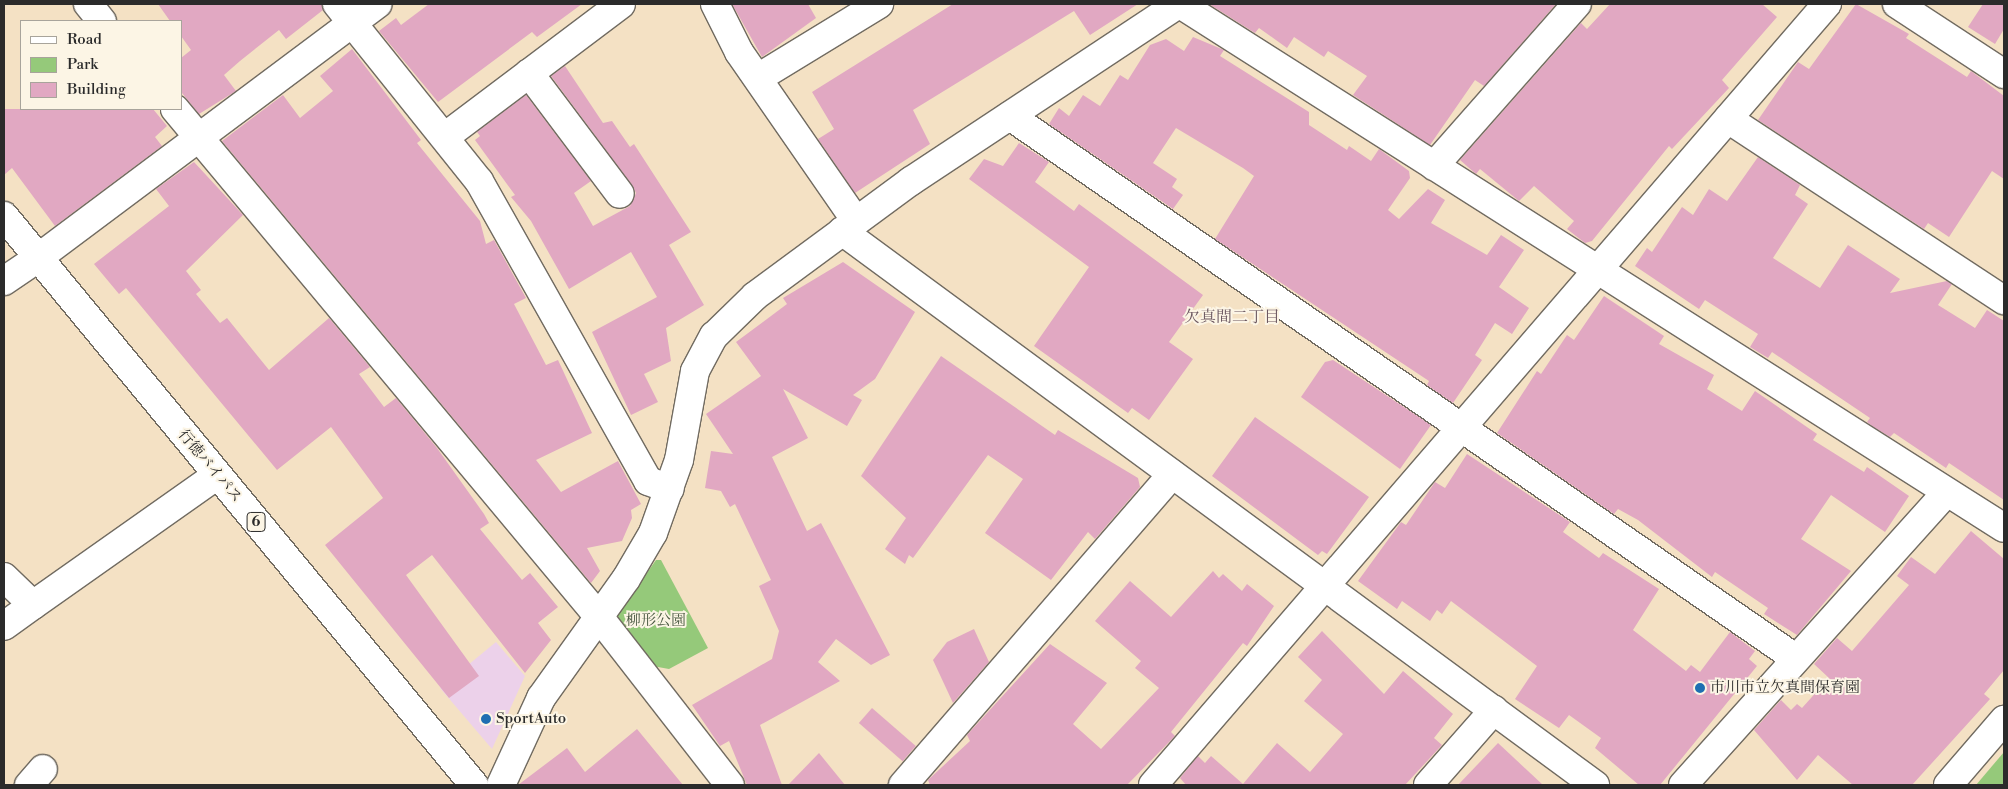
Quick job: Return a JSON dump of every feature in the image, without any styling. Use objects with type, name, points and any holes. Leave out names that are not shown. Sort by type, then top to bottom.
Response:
[{"type":"street","points":[[88,4],[101,20]]},
{"type":"street","points":[[4,281],[38,258],[199,138],[345,13],[378,4]]},
{"type":"street","points":[[446,136],[621,4]]},
{"type":"street","points":[[715,4],[849,226],[1172,474],[1595,785]]},
{"type":"street","points":[[758,78],[879,4]]},
{"type":"street","points":[[501,785],[541,698],[642,554],[670,489],[682,448],[690,389],[706,346],[755,296],[849,226],[1179,4],[2004,528]]},
{"type":"street","points":[[1434,166],[1577,4]]},
{"type":"street","points":[[1153,785],[1460,426],[1827,4]]},
{"type":"street","points":[[1897,4],[2004,74]]},
{"type":"street","points":[[345,13],[446,136],[479,181],[648,481],[670,489]]},
{"type":"street","points":[[529,74],[620,194]]},
{"type":"street","points":[[176,110],[599,617],[730,785]]},
{"type":"street","points":[[1010,116],[1795,658]]},
{"type":"street","points":[[1728,119],[2004,300]]},
{"type":"street","name":"行徳バイパス","points":[[4,216],[474,785]]},
{"type":"street","points":[[903,785],[1172,474]]},
{"type":"street","points":[[4,626],[217,475]]},
{"type":"street","points":[[1683,785],[1795,658],[1947,492]]},
{"type":"street","points":[[4,577],[33,605]]},
{"type":"street","points":[[1428,785],[1494,710]]},
{"type":"street","points":[[1948,785],[2004,720]]},
{"type":"shaded area","name":"SportAuto","points":[[496,642],[525,676],[492,749],[440,688]]},
{"type":"green space","name":"柳形公園","points":[[656,560],[661,560],[708,648],[669,669],[647,665],[617,625],[617,615]]},
{"type":"green space","points":[[2004,752],[2004,785],[1976,785]]},
{"type":"building","points":[[158,4],[322,4],[323,10],[286,39],[279,30],[240,61],[224,75],[236,91],[199,114],[182,93],[182,57],[191,50],[182,37],[182,20],[169,20]]},
{"type":"building","points":[[429,4],[582,4],[537,37],[532,32],[438,102],[379,31],[396,18],[401,25]]},
{"type":"building","points":[[732,4],[808,4],[816,18],[762,57]]},
{"type":"building","points":[[953,4],[1138,4],[1090,35],[1074,11],[913,110],[930,144],[855,193],[818,139],[834,129],[812,92]]},
{"type":"building","points":[[1209,4],[1556,4],[1484,86],[1475,80],[1430,145],[1353,95],[1367,76],[1328,51],[1324,57],[1294,37],[1287,48],[1259,28],[1255,33]]},
{"type":"building","points":[[1610,4],[1762,4],[1777,17],[1722,80],[1729,88],[1672,149],[1669,146],[1592,241],[1585,243],[1567,229],[1574,221],[1534,186],[1519,201],[1480,169],[1476,174],[1460,160],[1581,23],[1587,29]]},
{"type":"building","points":[[1856,4],[1909,34],[1906,38],[1967,77],[1971,71],[2004,96],[2004,179],[1992,171],[1949,237],[1928,223],[1924,229],[1758,120],[1798,62],[1809,69]]},
{"type":"building","points":[[1983,4],[2004,4],[2004,29],[1995,44],[1968,27]]},
{"type":"building","points":[[1193,37],[1224,50],[1220,56],[1309,112],[1309,125],[1347,150],[1349,146],[1371,161],[1379,149],[1409,171],[1410,178],[1388,210],[1399,219],[1428,189],[1445,200],[1431,223],[1487,255],[1501,235],[1524,250],[1499,287],[1529,308],[1512,334],[1495,323],[1475,355],[1482,360],[1453,403],[1427,385],[1429,381],[1215,239],[1254,176],[1243,168],[1176,128],[1153,163],[1177,179],[1172,187],[1183,195],[1173,209],[1049,124],[1059,108],[1069,116],[1083,95],[1100,106],[1120,75],[1128,80],[1150,45],[1166,39],[1184,51]]},
{"type":"building","points":[[352,49],[421,140],[417,143],[480,221],[486,244],[494,240],[526,298],[514,304],[546,365],[558,360],[592,433],[536,460],[561,492],[618,461],[641,504],[631,510],[632,518],[622,541],[587,548],[600,571],[591,583],[222,141],[283,95],[300,118],[333,91],[320,76]]},
{"type":"building","points":[[565,66],[603,123],[612,121],[630,147],[634,144],[691,232],[669,245],[704,305],[666,328],[671,361],[644,374],[658,402],[631,415],[592,332],[657,297],[631,252],[569,289],[531,221],[511,197],[515,195],[475,140],[480,136],[477,132],[526,95],[591,181],[574,193],[593,226],[630,206],[636,193],[632,185],[551,76]]},
{"type":"building","points":[[4,109],[154,110],[167,126],[155,137],[162,146],[55,226],[12,168],[4,175]]},
{"type":"building","points":[[1019,143],[1049,162],[1035,182],[1074,211],[1079,204],[1203,295],[1169,342],[1193,359],[1149,420],[1132,408],[1128,413],[1034,346],[1089,267],[969,179],[984,159],[1003,166]]},
{"type":"building","points":[[1758,157],[1800,185],[1795,195],[1808,204],[1773,258],[1820,288],[1848,245],[1900,279],[1890,293],[1947,281],[1952,284],[1938,305],[1975,328],[1987,310],[2004,321],[2004,500],[1949,463],[1946,468],[1894,433],[1890,437],[1872,426],[1867,422],[1870,418],[1772,352],[1768,358],[1750,347],[1758,334],[1705,300],[1699,309],[1635,266],[1647,248],[1652,252],[1682,207],[1693,215],[1709,189],[1727,201]]},
{"type":"building","points":[[194,162],[243,215],[186,271],[201,290],[196,294],[220,323],[227,318],[269,370],[329,318],[370,367],[359,374],[384,407],[396,398],[437,448],[489,523],[480,529],[522,580],[530,573],[558,607],[538,623],[551,640],[525,673],[432,555],[406,575],[479,676],[449,698],[325,545],[383,498],[331,427],[277,470],[126,288],[119,294],[94,264],[169,206],[156,189]]},
{"type":"building","points":[[843,262],[915,312],[875,379],[853,395],[862,400],[847,426],[783,389],[808,438],[772,457],[807,531],[821,523],[890,655],[871,665],[836,639],[818,662],[840,681],[760,725],[782,785],[747,785],[729,741],[720,746],[692,705],[772,659],[779,631],[759,586],[771,580],[735,504],[730,507],[721,491],[705,488],[711,451],[733,454],[706,414],[761,376],[736,342],[787,304],[783,298]]},
{"type":"building","points":[[1604,296],[1664,336],[1659,344],[1714,375],[1707,389],[1742,411],[1755,391],[1817,434],[1813,440],[1864,472],[1867,467],[1909,496],[1885,532],[1831,495],[1801,539],[1851,571],[1797,635],[1764,614],[1768,608],[1715,572],[1712,577],[1638,520],[1618,509],[1614,514],[1497,433],[1537,371],[1541,374],[1567,335],[1574,340]]},
{"type":"building","points":[[941,356],[1055,435],[1058,430],[1138,478],[1140,487],[1095,539],[1088,532],[1051,580],[985,533],[1023,479],[988,455],[913,558],[909,555],[905,564],[885,549],[906,518],[861,476]]},
{"type":"building","points":[[1333,360],[1431,425],[1400,469],[1301,397],[1325,362]]},
{"type":"building","points":[[1255,417],[1369,497],[1327,554],[1322,551],[1318,555],[1212,476]]},
{"type":"building","points":[[1467,454],[1570,522],[1563,532],[1599,558],[1603,553],[1659,589],[1633,630],[1686,671],[1691,665],[1700,672],[1730,632],[1755,651],[1749,659],[1757,666],[1660,785],[1639,785],[1595,748],[1601,738],[1569,715],[1559,728],[1515,699],[1537,666],[1451,601],[1442,614],[1437,610],[1430,621],[1402,601],[1397,609],[1358,581],[1401,522],[1406,525],[1435,482],[1445,488]]},
{"type":"building","points":[[1971,531],[2004,559],[2004,670],[1984,694],[1990,699],[1912,785],[1853,785],[1818,755],[1797,780],[1754,730],[1781,700],[1791,710],[1797,704],[1802,708],[1829,678],[1814,664],[1837,638],[1852,651],[1909,585],[1897,576],[1911,557],[1935,574]]},
{"type":"building","points":[[1213,571],[1219,578],[1223,574],[1242,591],[1247,584],[1274,606],[1247,646],[1243,643],[1171,732],[1175,736],[1127,785],[930,785],[928,780],[970,741],[967,735],[1050,644],[1107,683],[1073,724],[1101,749],[1159,688],[1135,668],[1141,661],[1095,621],[1130,581],[1171,617]]},
{"type":"building","points":[[974,629],[989,662],[953,703],[933,660],[947,642]]},
{"type":"building","points":[[1322,631],[1384,694],[1403,671],[1453,714],[1434,738],[1442,745],[1405,785],[1186,785],[1180,778],[1198,756],[1205,763],[1211,756],[1243,784],[1277,743],[1310,772],[1343,734],[1304,701],[1322,680],[1298,657]]},
{"type":"building","points":[[872,708],[916,746],[903,761],[859,723]]},
{"type":"building","points":[[637,729],[683,785],[518,785],[567,748],[585,772]]},
{"type":"building","points":[[1498,743],[1543,785],[1458,785]]},
{"type":"building","points":[[819,753],[845,785],[788,785]]},
{"type":"place","name":"市川市立欠真間保育園","points":[[1700,688]]},
{"type":"place","name":"SportAuto","points":[[486,719]]},
{"type":"district","name":"欠真間二丁目","points":[[1232,317]]}]
